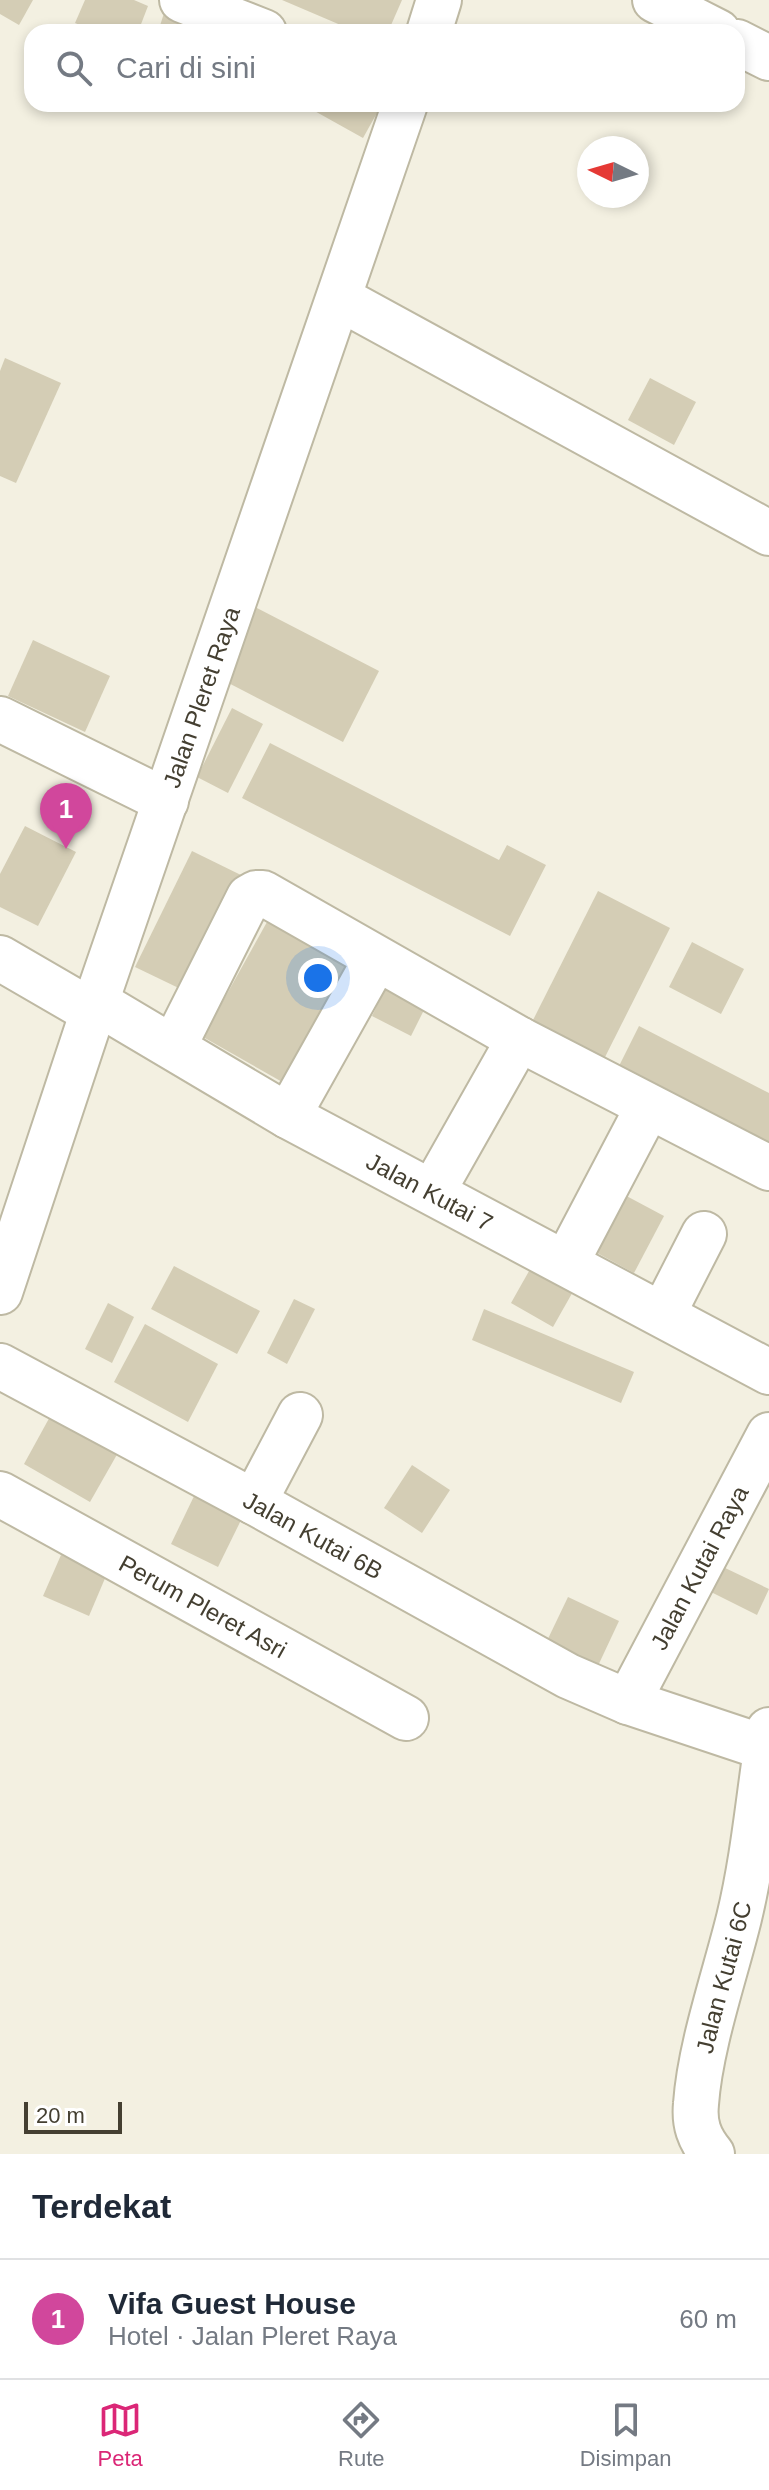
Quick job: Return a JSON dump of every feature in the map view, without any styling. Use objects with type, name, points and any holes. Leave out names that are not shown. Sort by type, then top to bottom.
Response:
[{"type":"street","points":[[182,0],[244,24]]},
{"type":"street","points":[[432,24],[439,0]]},
{"type":"street","points":[[655,0],[702,24]]},
{"type":"street","points":[[745,46],[769,58]]},
{"type":"street","name":"Jalan Pleret Raya","points":[[0,1292],[402,112]]},
{"type":"street","points":[[339,298],[769,533]]},
{"type":"street","points":[[0,719],[166,801]]},
{"type":"street","points":[[174,1046],[249,897],[263,893],[519,1039],[769,1168]]},
{"type":"street","name":"Jalan Kutai 7","points":[[0,958],[174,1046],[288,1116],[769,1372]]},
{"type":"street","points":[[288,1116],[376,959]]},
{"type":"street","points":[[433,1191],[519,1039]]},
{"type":"street","points":[[566,1263],[648,1107]]},
{"type":"street","points":[[663,1314],[704,1234]]},
{"type":"street","name":"Jalan Kutai 6B","points":[[0,1366],[568,1676],[628,1702],[768,1743]]},
{"type":"street","points":[[254,1502],[300,1415]]},
{"type":"street","name":"Jalan Kutai Raya","points":[[628,1702],[764,1459]]},
{"type":"street","name":"Perum Pleret Asri","points":[[0,1494],[406,1718]]},
{"type":"street","name":"Jalan Kutai 6C","points":[[712,2154],[701,2140],[696,2122],[696,2102],[740,1915],[768,1743]]},
{"type":"building","points":[[0,0],[33,0],[19,25],[0,14]]},
{"type":"building","points":[[85,0],[134,0],[148,6],[141,24],[75,23]]},
{"type":"building","points":[[282,0],[402,0],[392,24],[338,24]]},
{"type":"building","points":[[164,13],[199,24],[161,24]]},
{"type":"building","points":[[316,112],[378,112],[363,138]]},
{"type":"building","points":[[5,358],[61,383],[16,483],[0,476],[0,371]]},
{"type":"building","points":[[650,378],[696,402],[674,445],[628,420]]},
{"type":"building","points":[[249,604],[379,671],[343,742],[213,675]]},
{"type":"building","points":[[33,640],[110,676],[85,732],[8,696]]},
{"type":"building","points":[[232,708],[263,724],[228,793],[197,777]]},
{"type":"building","points":[[270,743],[499,860],[507,845],[546,865],[510,936],[242,798]]},
{"type":"building","points":[[25,826],[76,852],[38,926],[0,907],[0,874]]},
{"type":"building","points":[[192,851],[245,877],[189,993],[135,967]]},
{"type":"building","points":[[598,891],[670,928],[600,1067],[528,1030]]},
{"type":"building","points":[[267,922],[348,968],[284,1083],[203,1037]]},
{"type":"building","points":[[692,942],[744,969],[721,1014],[669,987]]},
{"type":"building","points":[[388,983],[427,1004],[411,1036],[372,1016]]},
{"type":"building","points":[[639,1026],[769,1093],[769,1151],[616,1072]]},
{"type":"building","points":[[619,1192],[664,1216],[634,1273],[588,1248]]},
{"type":"building","points":[[533,1264],[575,1288],[553,1327],[511,1303]]},
{"type":"building","points":[[174,1266],[260,1311],[237,1354],[151,1309]]},
{"type":"building","points":[[294,1299],[315,1309],[287,1364],[267,1353]]},
{"type":"building","points":[[108,1303],[134,1317],[112,1363],[85,1349]]},
{"type":"building","points":[[484,1309],[634,1372],[621,1403],[472,1340]]},
{"type":"building","points":[[145,1324],[218,1364],[188,1422],[114,1382]]},
{"type":"building","points":[[52,1413],[119,1451],[90,1502],[24,1464]]},
{"type":"building","points":[[412,1465],[450,1490],[422,1533],[384,1508]]},
{"type":"building","points":[[196,1492],[244,1514],[218,1567],[171,1544]]},
{"type":"building","points":[[61,1555],[106,1576],[89,1616],[43,1596]]},
{"type":"building","points":[[723,1567],[769,1589],[757,1615],[711,1592]]},
{"type":"building","points":[[568,1597],[619,1621],[596,1670],[545,1645]]},
{"type":"place","name":"Vifa Guest House","points":[[66,849]]}]
